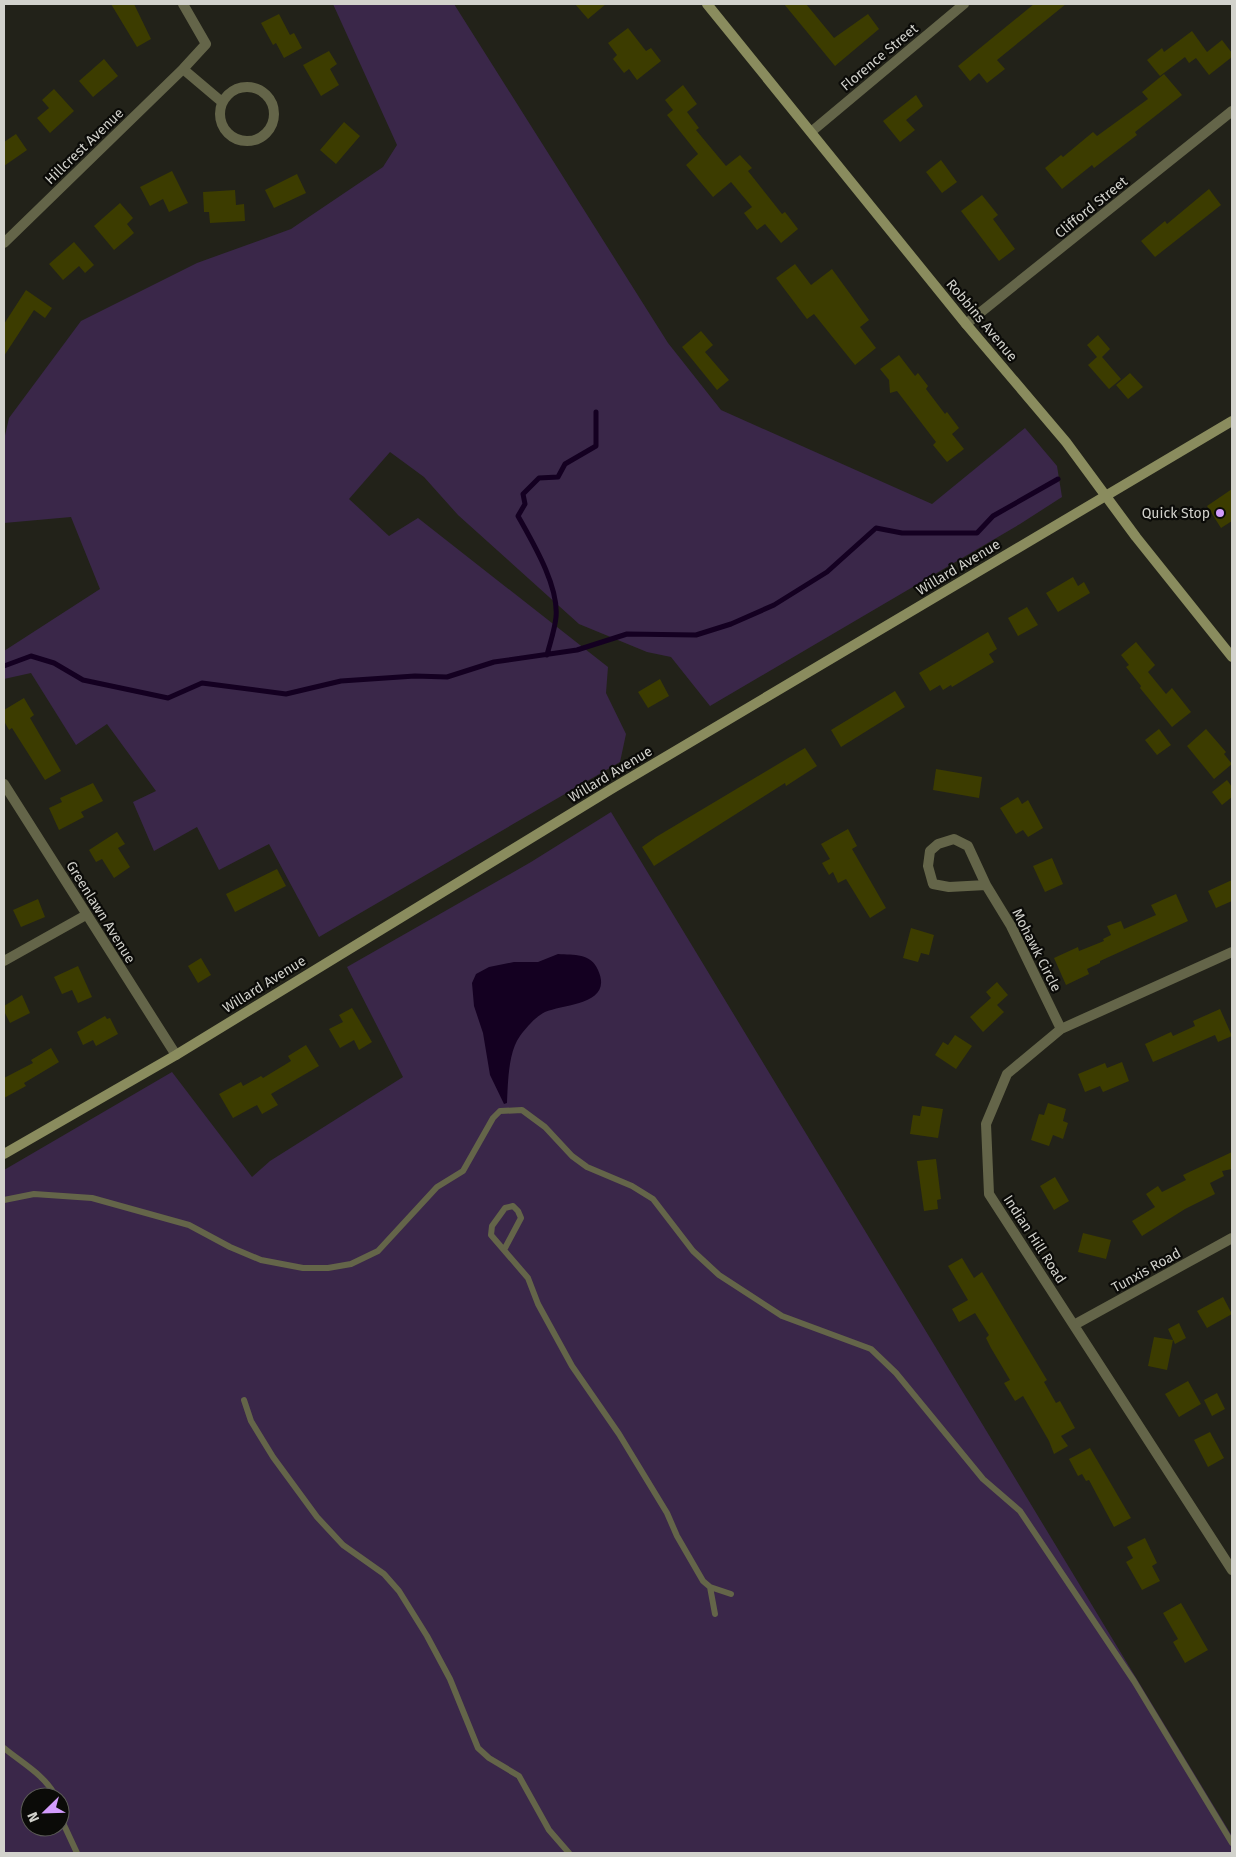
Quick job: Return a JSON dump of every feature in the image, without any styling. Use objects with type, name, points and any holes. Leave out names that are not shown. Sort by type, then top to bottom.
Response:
[{"type":"main road","name":"Robbins Avenue","points":[[707,4],[966,324],[1066,442],[1136,537],[1232,657]]},
{"type":"main road","name":"Willard Avenue","points":[[4,1154],[176,1055],[613,788],[1107,497],[1232,421]]},
{"type":"street","name":"Hillcrest Avenue","points":[[4,243],[184,69],[206,44],[183,4]]},
{"type":"street","name":"Florence Street","points":[[811,132],[964,4]]},
{"type":"street","points":[[184,69],[222,102]]},
{"type":"street","points":[[252,87],[267,96],[274,112],[273,122],[269,130],[254,140],[237,139],[229,134],[220,119],[222,102],[234,89],[252,87]]},
{"type":"street","name":"Clifford Street","points":[[966,324],[1232,111]]},
{"type":"street","name":"Greenlawn Avenue","points":[[4,784],[176,1055]]},
{"type":"street","name":"Mohawk Circle","points":[[986,885],[949,887],[933,884],[928,866],[930,851],[938,844],[954,839],[968,846],[986,885],[1011,926],[1061,1029]]},
{"type":"street","points":[[4,961],[86,915]]},
{"type":"street","name":"Indian Hill Road","points":[[1232,952],[1061,1029],[1007,1074],[986,1124],[989,1194],[1232,1570]]},
{"type":"street","name":"Tunxis Road","points":[[1074,1325],[1232,1238]]},
{"type":"lane","points":[[4,1200],[34,1194],[92,1198],[190,1225],[230,1247],[261,1260],[303,1268],[328,1268],[357,1262],[378,1250],[402,1226],[430,1193],[463,1171],[500,1111],[510,1109],[522,1110],[545,1127],[572,1156],[587,1168],[632,1186],[653,1199],[693,1251],[719,1275],[782,1316],[870,1349],[896,1374],[983,1479],[1020,1511],[1134,1682],[1232,1843]]},
{"type":"lane","points":[[504,1250],[521,1218],[518,1210],[513,1206],[505,1208],[492,1226],[491,1235],[528,1278],[538,1304],[572,1366],[619,1434],[667,1513],[694,1566],[710,1588],[715,1614]]},
{"type":"lane","points":[[244,1400],[251,1421],[316,1517],[343,1545],[384,1574],[399,1591],[427,1636],[450,1679],[478,1748],[489,1758],[520,1776],[549,1830],[570,1853]]},
{"type":"lane","points":[[710,1588],[731,1594]]},
{"type":"lane","points":[[4,1748],[40,1776],[51,1787]]},
{"type":"lane","points":[[70,1837],[77,1853]]},
{"type":"shaded area","points":[[333,4],[454,4],[668,343],[721,410],[932,504],[1025,428],[1057,466],[1062,497],[1020,524],[710,706],[671,657],[647,652],[579,624],[458,515],[424,477],[390,452],[349,499],[389,536],[418,518],[608,667],[606,693],[626,734],[620,762],[319,937],[269,844],[219,870],[197,827],[154,851],[133,802],[156,791],[107,724],[76,745],[31,673],[4,679],[4,651],[100,589],[71,517],[4,523],[4,440],[9,418],[81,321],[197,263],[291,229],[383,167],[397,145]]},
{"type":"shaded area","points":[[611,812],[1232,1836],[1232,1853],[4,1853],[4,1170],[172,1072],[252,1177],[270,1161],[403,1077],[347,967],[531,862]]},
{"type":"shaded area","points":[[558,954],[576,955],[591,960],[598,970],[601,982],[599,990],[593,997],[585,1001],[541,1014],[520,1036],[511,1059],[507,1103],[504,1104],[490,1075],[483,1033],[474,1006],[472,983],[476,974],[489,967],[514,962],[538,962]]},
{"type":"building","points":[[111,4],[134,4],[151,39],[137,47]]},
{"type":"building","points":[[575,4],[606,4],[588,19]]},
{"type":"building","points":[[784,4],[806,4],[834,38],[868,14],[879,29],[835,66]]},
{"type":"building","points":[[1034,4],[1066,4],[997,60],[1005,69],[987,83],[979,73],[970,81],[958,66]]},
{"type":"building","points":[[279,14],[290,35],[294,33],[302,48],[284,58],[276,43],[273,45],[261,23]]},
{"type":"building","points":[[628,28],[646,51],[651,48],[661,61],[637,80],[629,69],[624,73],[613,59],[617,55],[608,43]]},
{"type":"building","points":[[1192,31],[1207,52],[1222,40],[1232,53],[1232,57],[1209,75],[1196,58],[1189,63],[1185,57],[1160,76],[1147,60],[1162,48],[1164,52]]},
{"type":"building","points":[[329,51],[337,64],[330,69],[339,85],[321,96],[303,65]]},
{"type":"building","points":[[104,59],[118,76],[93,97],[79,81]]},
{"type":"building","points":[[1164,74],[1182,95],[1135,132],[1137,135],[1094,168],[1092,165],[1062,189],[1045,168],[1061,155],[1063,157],[1093,132],[1097,136],[1148,99],[1142,92]]},
{"type":"building","points":[[683,85],[697,104],[687,112],[699,128],[696,130],[726,166],[740,155],[752,168],[748,171],[782,214],[785,212],[798,229],[781,243],[765,224],[757,230],[744,213],[752,207],[731,182],[713,197],[686,165],[698,154],[667,115],[673,110],[665,100]]},
{"type":"building","points":[[54,89],[74,111],[50,133],[37,118],[49,108],[42,100]]},
{"type":"building","points":[[916,95],[923,106],[906,120],[915,130],[900,142],[883,121]]},
{"type":"building","points":[[344,122],[360,136],[336,164],[320,150]]},
{"type":"building","points":[[16,134],[27,150],[4,166],[4,142]]},
{"type":"building","points":[[941,160],[957,182],[942,193],[926,172]]},
{"type":"building","points":[[172,171],[188,203],[169,212],[163,199],[150,206],[140,187]]},
{"type":"building","points":[[297,174],[306,193],[274,208],[265,190]]},
{"type":"building","points":[[1209,189],[1221,205],[1155,257],[1141,241],[1165,221],[1167,224]]},
{"type":"building","points":[[235,190],[236,205],[244,204],[245,221],[210,223],[209,212],[204,212],[203,192]]},
{"type":"building","points":[[982,195],[998,215],[993,219],[1015,249],[999,261],[961,211]]},
{"type":"building","points":[[120,203],[133,218],[127,224],[134,233],[114,250],[94,226]]},
{"type":"building","points":[[74,242],[94,265],[85,273],[79,266],[63,280],[49,264]]},
{"type":"building","points":[[795,264],[811,285],[832,269],[869,320],[860,327],[876,348],[855,365],[814,314],[807,319],[776,278]]},
{"type":"building","points":[[26,290],[52,308],[45,318],[34,310],[4,356],[4,324]]},
{"type":"building","points":[[701,331],[713,345],[705,352],[729,380],[717,390],[682,347]]},
{"type":"building","points":[[1098,335],[1110,349],[1102,357],[1121,379],[1109,389],[1088,365],[1097,357],[1087,345]]},
{"type":"building","points":[[899,355],[915,376],[918,373],[928,386],[926,389],[945,414],[947,412],[959,428],[952,434],[964,449],[947,462],[933,445],[936,442],[897,391],[890,393],[889,380],[880,369]]},
{"type":"building","points":[[1130,373],[1143,387],[1128,399],[1116,385]]},
{"type":"building","points":[[1232,489],[1232,521],[1221,528],[1207,506]]},
{"type":"building","points":[[1073,577],[1078,586],[1084,582],[1090,593],[1058,612],[1046,593]]},
{"type":"building","points":[[1027,607],[1038,625],[1018,636],[1008,618]]},
{"type":"building","points":[[988,632],[997,649],[989,654],[994,662],[952,687],[951,685],[943,690],[940,685],[930,691],[919,673]]},
{"type":"building","points":[[1136,642],[1155,665],[1148,672],[1166,694],[1172,688],[1191,712],[1172,727],[1140,688],[1141,686],[1126,667],[1129,665],[1121,655]]},
{"type":"building","points":[[660,679],[669,696],[648,708],[638,692]]},
{"type":"building","points":[[895,691],[905,707],[841,747],[831,730]]},
{"type":"building","points":[[24,698],[34,715],[30,718],[61,771],[45,780],[12,728],[9,730],[4,721],[4,710]]},
{"type":"building","points":[[1159,729],[1171,745],[1157,755],[1145,740]]},
{"type":"building","points":[[1206,729],[1226,752],[1224,754],[1232,764],[1214,779],[1187,746]]},
{"type":"building","points":[[805,748],[817,766],[786,786],[785,783],[654,866],[642,847]]},
{"type":"building","points":[[936,769],[982,777],[979,798],[933,790]]},
{"type":"building","points":[[1227,780],[1232,787],[1232,797],[1222,805],[1212,792]]},
{"type":"building","points":[[93,783],[103,801],[81,812],[84,817],[59,830],[49,808],[62,802],[60,798]]},
{"type":"building","points":[[1018,797],[1022,804],[1028,800],[1043,828],[1028,837],[1023,830],[1016,834],[1000,808]]},
{"type":"building","points":[[848,829],[857,846],[852,849],[886,908],[870,918],[846,879],[838,883],[833,872],[829,875],[822,863],[830,859],[821,844]]},
{"type":"building","points":[[117,832],[125,844],[118,848],[130,867],[114,878],[102,859],[96,862],[89,850]]},
{"type":"building","points":[[1052,858],[1063,884],[1045,892],[1033,866]]},
{"type":"building","points":[[277,869],[286,886],[235,912],[226,894]]},
{"type":"building","points":[[1232,880],[1232,901],[1216,908],[1208,891]]},
{"type":"building","points":[[1176,894],[1188,921],[1100,961],[1100,963],[1087,969],[1089,974],[1066,985],[1054,958],[1078,947],[1079,951],[1104,941],[1103,939],[1111,935],[1107,926],[1121,921],[1124,929],[1156,915],[1151,905]]},
{"type":"building","points":[[38,899],[45,917],[21,927],[13,910]]},
{"type":"building","points":[[911,928],[934,935],[929,955],[921,953],[918,962],[903,958]]},
{"type":"building","points":[[201,958],[211,975],[198,983],[188,966]]},
{"type":"building","points":[[78,966],[92,997],[78,1003],[72,990],[62,994],[54,977]]},
{"type":"building","points":[[997,982],[1008,995],[997,1005],[1004,1012],[983,1032],[970,1017],[991,998],[986,992]]},
{"type":"building","points":[[22,995],[30,1013],[10,1023],[4,1011],[4,1006]]},
{"type":"building","points":[[352,1008],[372,1042],[359,1050],[354,1040],[340,1048],[329,1029],[343,1022],[339,1015]]},
{"type":"building","points":[[1220,1009],[1232,1036],[1218,1042],[1215,1035],[1153,1062],[1145,1044],[1171,1032],[1173,1036],[1195,1026],[1193,1021]]},
{"type":"building","points":[[105,1016],[107,1019],[110,1018],[118,1034],[96,1046],[93,1040],[83,1045],[77,1032]]},
{"type":"building","points":[[955,1035],[972,1046],[956,1069],[935,1055],[943,1042],[948,1045]]},
{"type":"building","points":[[306,1045],[319,1066],[271,1094],[278,1105],[262,1114],[257,1105],[233,1118],[219,1094],[241,1082],[243,1086],[261,1076],[263,1078],[291,1061],[288,1056]]},
{"type":"building","points":[[51,1048],[59,1062],[24,1083],[26,1086],[4,1098],[4,1078],[33,1063],[31,1060]]},
{"type":"building","points":[[1122,1062],[1129,1081],[1103,1092],[1100,1086],[1085,1092],[1078,1074],[1105,1063],[1107,1068]]},
{"type":"building","points":[[1048,1103],[1066,1109],[1063,1121],[1068,1123],[1063,1139],[1053,1135],[1049,1146],[1031,1140],[1039,1114],[1044,1115]]},
{"type":"building","points":[[922,1106],[943,1109],[938,1138],[910,1134],[913,1115],[920,1116]]},
{"type":"building","points":[[1232,1152],[1232,1169],[1222,1171],[1224,1176],[1210,1183],[1215,1194],[1185,1209],[1142,1236],[1132,1221],[1155,1207],[1146,1194],[1158,1186],[1162,1192],[1186,1180],[1183,1175]]},
{"type":"building","points":[[936,1159],[941,1199],[937,1200],[938,1209],[924,1211],[917,1161]]},
{"type":"building","points":[[1055,1177],[1069,1201],[1054,1210],[1040,1186]]},
{"type":"building","points":[[1083,1233],[1111,1240],[1106,1259],[1078,1252]]},
{"type":"building","points":[[962,1258],[974,1278],[982,1272],[1047,1380],[1044,1382],[1056,1403],[1060,1401],[1075,1428],[1061,1436],[1068,1446],[1054,1454],[1049,1441],[1023,1396],[1015,1401],[1004,1383],[1010,1380],[986,1338],[989,1335],[975,1313],[959,1322],[952,1309],[968,1300],[948,1266]]},
{"type":"building","points":[[1223,1297],[1232,1314],[1207,1328],[1197,1311]]},
{"type":"building","points":[[1179,1323],[1186,1338],[1175,1344],[1168,1329]]},
{"type":"building","points":[[1154,1337],[1173,1340],[1167,1370],[1148,1366]]},
{"type":"building","points":[[1188,1381],[1201,1404],[1179,1417],[1165,1394]]},
{"type":"building","points":[[1217,1393],[1225,1409],[1212,1416],[1204,1400]]},
{"type":"building","points":[[1210,1432],[1224,1458],[1208,1467],[1194,1440]]},
{"type":"building","points":[[1090,1448],[1131,1518],[1114,1527],[1089,1480],[1086,1481],[1082,1474],[1078,1476],[1069,1459]]},
{"type":"building","points":[[1145,1538],[1157,1563],[1152,1566],[1160,1581],[1142,1590],[1126,1562],[1133,1558],[1127,1547]]},
{"type":"building","points":[[1181,1603],[1208,1650],[1185,1663],[1173,1642],[1178,1639],[1163,1613]]},
{"type":"waterway","points":[[547,655],[554,631],[556,605],[544,565],[518,516],[525,504],[523,494],[539,478],[558,477],[565,464],[596,446],[596,412]]},
{"type":"waterway","points":[[4,666],[31,656],[54,663],[83,680],[168,698],[202,683],[286,694],[341,681],[415,676],[447,677],[494,662],[577,650],[627,634],[696,635],[731,624],[774,605],[827,572],[876,528],[902,533],[977,533],[993,516],[1058,479]]},
{"type":"place","name":"Quick Stop","points":[[1220,513]]}]
